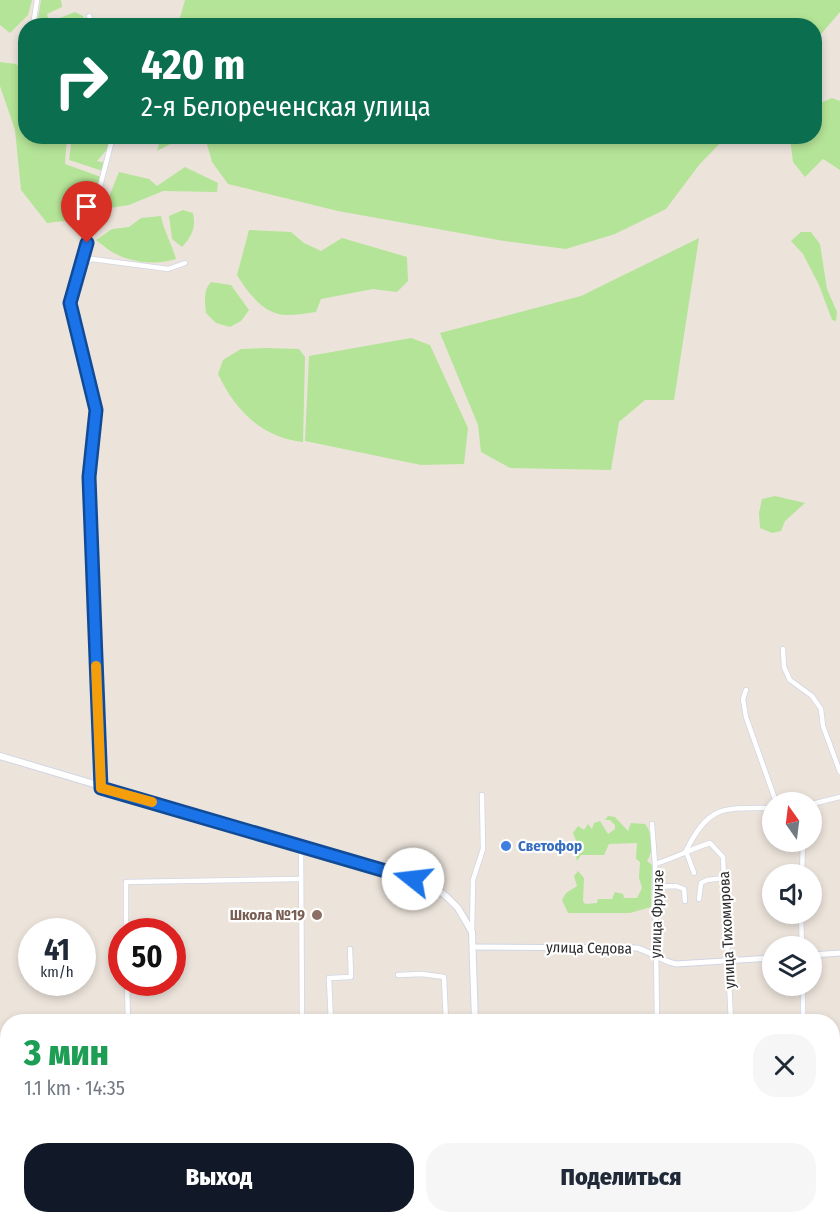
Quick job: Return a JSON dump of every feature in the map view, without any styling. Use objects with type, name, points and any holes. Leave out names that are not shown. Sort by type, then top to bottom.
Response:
[{"type":"main road","points":[[0,756],[432,886],[458,908],[472,932],[475,1014]]},
{"type":"street","points":[[34,18],[37,0]]},
{"type":"street","points":[[101,788],[89,477],[96,410],[70,303],[111,144]]},
{"type":"street","points":[[81,265],[92,259],[168,268],[185,263]]},
{"type":"street","points":[[783,649],[784,667],[790,680],[812,696],[821,709],[823,726],[840,772]]},
{"type":"street","points":[[746,690],[743,699],[746,717],[772,792]]},
{"type":"street","points":[[472,932],[473,880],[483,849],[482,795]]},
{"type":"street","points":[[822,801],[840,796]]},
{"type":"street","points":[[694,873],[686,851],[695,831],[708,816],[722,810],[762,808]]},
{"type":"street","points":[[652,824],[655,864]]},
{"type":"street","name":"улица Фрунзе","points":[[657,1014],[655,864],[710,843]]},
{"type":"street","name":"улица Тихомирова","points":[[710,843],[723,857],[731,1014]]},
{"type":"street","points":[[301,846],[302,1014]]},
{"type":"street","points":[[699,899],[701,883],[724,878]]},
{"type":"street","points":[[126,918],[126,882],[300,879]]},
{"type":"street","points":[[655,887],[676,886],[684,889],[685,902]]},
{"type":"street","name":"улица Седова","points":[[473,947],[637,948],[650,952],[664,962],[676,964],[762,959]]},
{"type":"street","points":[[330,1014],[329,978],[351,977],[350,949]]},
{"type":"street","points":[[822,954],[840,953]]},
{"type":"street","points":[[398,975],[422,974],[444,977],[446,1014]]},
{"type":"street","points":[[127,996],[128,1014]]},
{"type":"street","points":[[803,996],[803,1014]]},
{"type":"green space","points":[[0,0],[32,0],[28,15],[25,18],[18,18],[18,25],[10,33],[0,25]]},
{"type":"green space","points":[[41,0],[61,0],[62,7],[47,14],[48,18],[38,18]]},
{"type":"green space","points":[[185,0],[840,0],[840,12],[822,33],[822,18],[180,18]]},
{"type":"green space","points":[[75,12],[84,18],[60,18]]},
{"type":"green space","points":[[0,62],[16,64],[18,66],[18,144],[66,144],[65,164],[101,177],[93,209],[73,220],[47,223],[21,190],[15,130],[0,86]]},
{"type":"green space","points":[[832,98],[840,101],[840,170],[823,159],[805,177],[793,162],[791,144],[822,144],[822,102]]},
{"type":"green space","points":[[71,144],[108,144],[109,147],[97,161],[105,163],[103,171],[69,160]]},
{"type":"green space","points":[[159,144],[170,144],[157,151]]},
{"type":"green space","points":[[207,144],[719,144],[699,165],[666,209],[615,234],[566,249],[504,241],[338,211],[228,184],[212,162]]},
{"type":"green space","points":[[185,167],[218,183],[217,192],[163,191],[129,205],[104,209],[119,172],[149,179],[157,186]]},
{"type":"green space","points":[[183,210],[193,213],[194,223],[191,235],[182,247],[172,239],[169,216]]},
{"type":"green space","points":[[161,216],[176,259],[154,262],[138,261],[113,253],[96,240],[112,229],[129,227],[141,218]]},
{"type":"green space","points":[[249,230],[291,232],[304,243],[321,251],[342,238],[407,257],[408,281],[397,292],[373,289],[321,299],[316,312],[279,314],[258,302],[237,275]]},
{"type":"green space","points":[[801,232],[811,232],[820,244],[827,289],[837,312],[836,321],[832,320],[819,285],[803,254],[791,241]]},
{"type":"green space","points":[[699,238],[674,400],[645,400],[619,422],[611,470],[510,468],[481,452],[478,425],[440,333],[581,296]]},
{"type":"green space","points":[[211,282],[231,285],[249,310],[241,321],[230,327],[216,323],[206,313],[206,292]]},
{"type":"green space","points":[[411,338],[430,345],[468,428],[464,464],[421,465],[305,441],[309,356]]},
{"type":"green space","points":[[241,349],[299,349],[305,357],[303,442],[275,435],[252,420],[233,399],[218,374],[223,360]]},
{"type":"green space","points":[[775,496],[805,503],[785,521],[781,531],[772,533],[760,528],[759,513],[762,499]]},
{"type":"green space","points":[[608,816],[615,817],[628,831],[631,823],[645,824],[648,828],[652,843],[647,861],[652,865],[651,907],[630,913],[568,913],[562,900],[566,893],[577,886],[574,876],[578,871],[584,878],[583,901],[585,904],[597,903],[598,899],[612,899],[615,892],[623,894],[624,898],[637,898],[642,888],[639,878],[640,862],[636,859],[637,843],[609,844],[604,855],[581,855],[577,861],[575,851],[580,851],[573,833],[578,826],[584,830],[588,824],[592,829],[594,823],[600,821],[608,834],[615,829],[615,825],[610,820],[605,820]]},
{"type":"slow traffic","points":[[96,666],[101,788],[152,802]]},
{"type":"place","name":"Светофор","points":[[506,846]]},
{"type":"place","name":"Школа №19","points":[[317,915]]},
{"type":"route","points":[[87,243],[70,303],[96,410],[89,477],[101,788],[413,879]]}]
